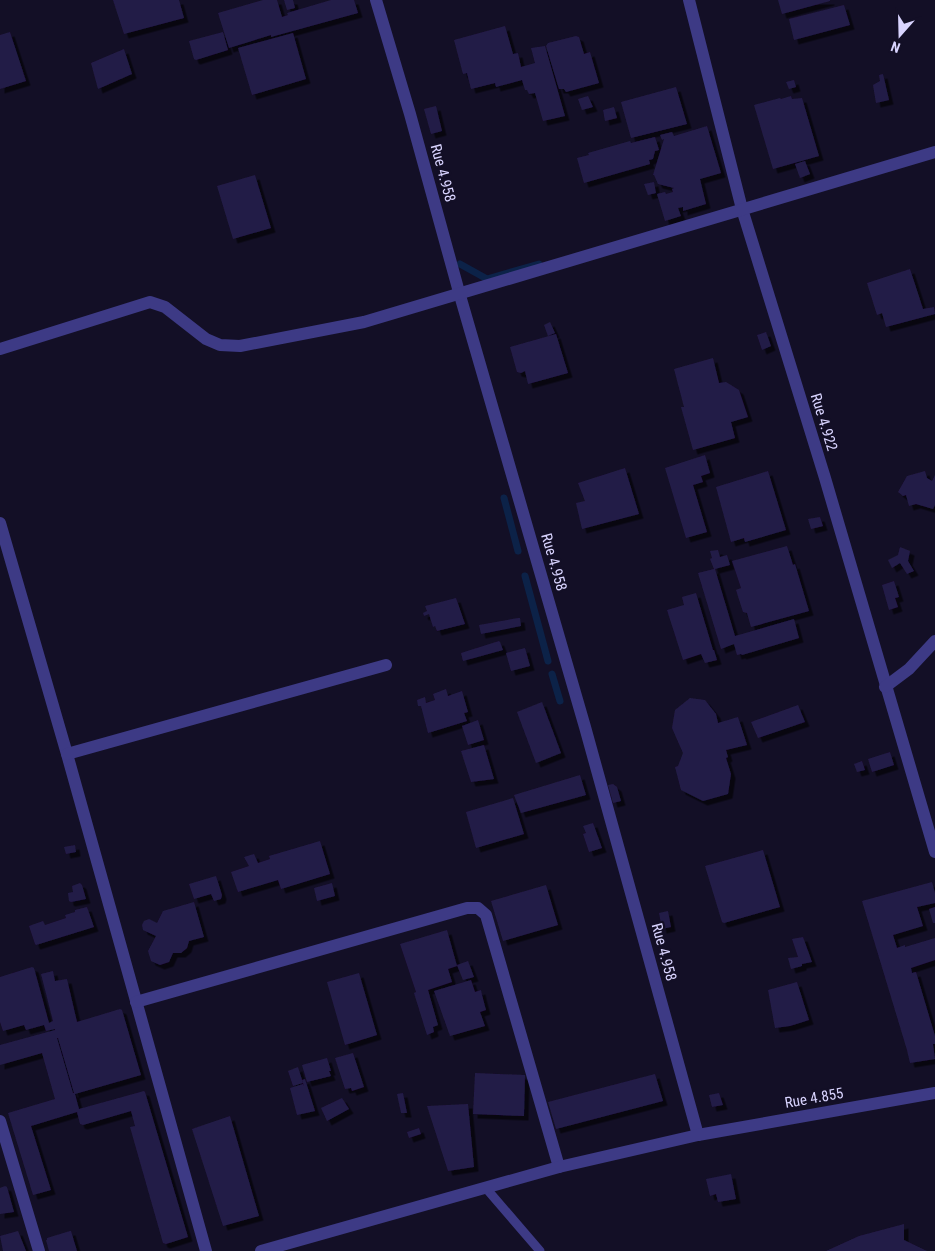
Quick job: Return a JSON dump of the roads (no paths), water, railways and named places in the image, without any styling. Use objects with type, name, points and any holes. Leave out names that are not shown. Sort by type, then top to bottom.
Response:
[{"type":"street","name":"Rue 4.958","points":[[376,0],[585,727],[698,1135]]},
{"type":"street","name":"Rue 4.922","points":[[689,0],[742,209],[825,478],[935,852]]},
{"type":"street","points":[[0,349],[150,302],[165,308],[206,339],[220,345],[240,346],[364,322],[459,292],[935,152]]},
{"type":"street","points":[[0,524],[161,1084],[206,1251]]},
{"type":"street","points":[[885,687],[909,669],[935,641]]},
{"type":"street","points":[[67,754],[386,665]]},
{"type":"street","points":[[136,1002],[467,908],[478,908],[486,915],[559,1167]]},
{"type":"street","name":"Rue 4.855","points":[[260,1251],[559,1167],[698,1135],[935,1093]]},
{"type":"street","points":[[0,1121],[39,1251]]},
{"type":"lane","points":[[485,1187],[540,1251]]},
{"type":"waterway","points":[[460,264],[487,279],[539,264]]},
{"type":"waterway","points":[[504,498],[518,551]]},
{"type":"waterway","points":[[525,576],[548,661]]},
{"type":"waterway","points":[[552,674],[560,701]]}]
